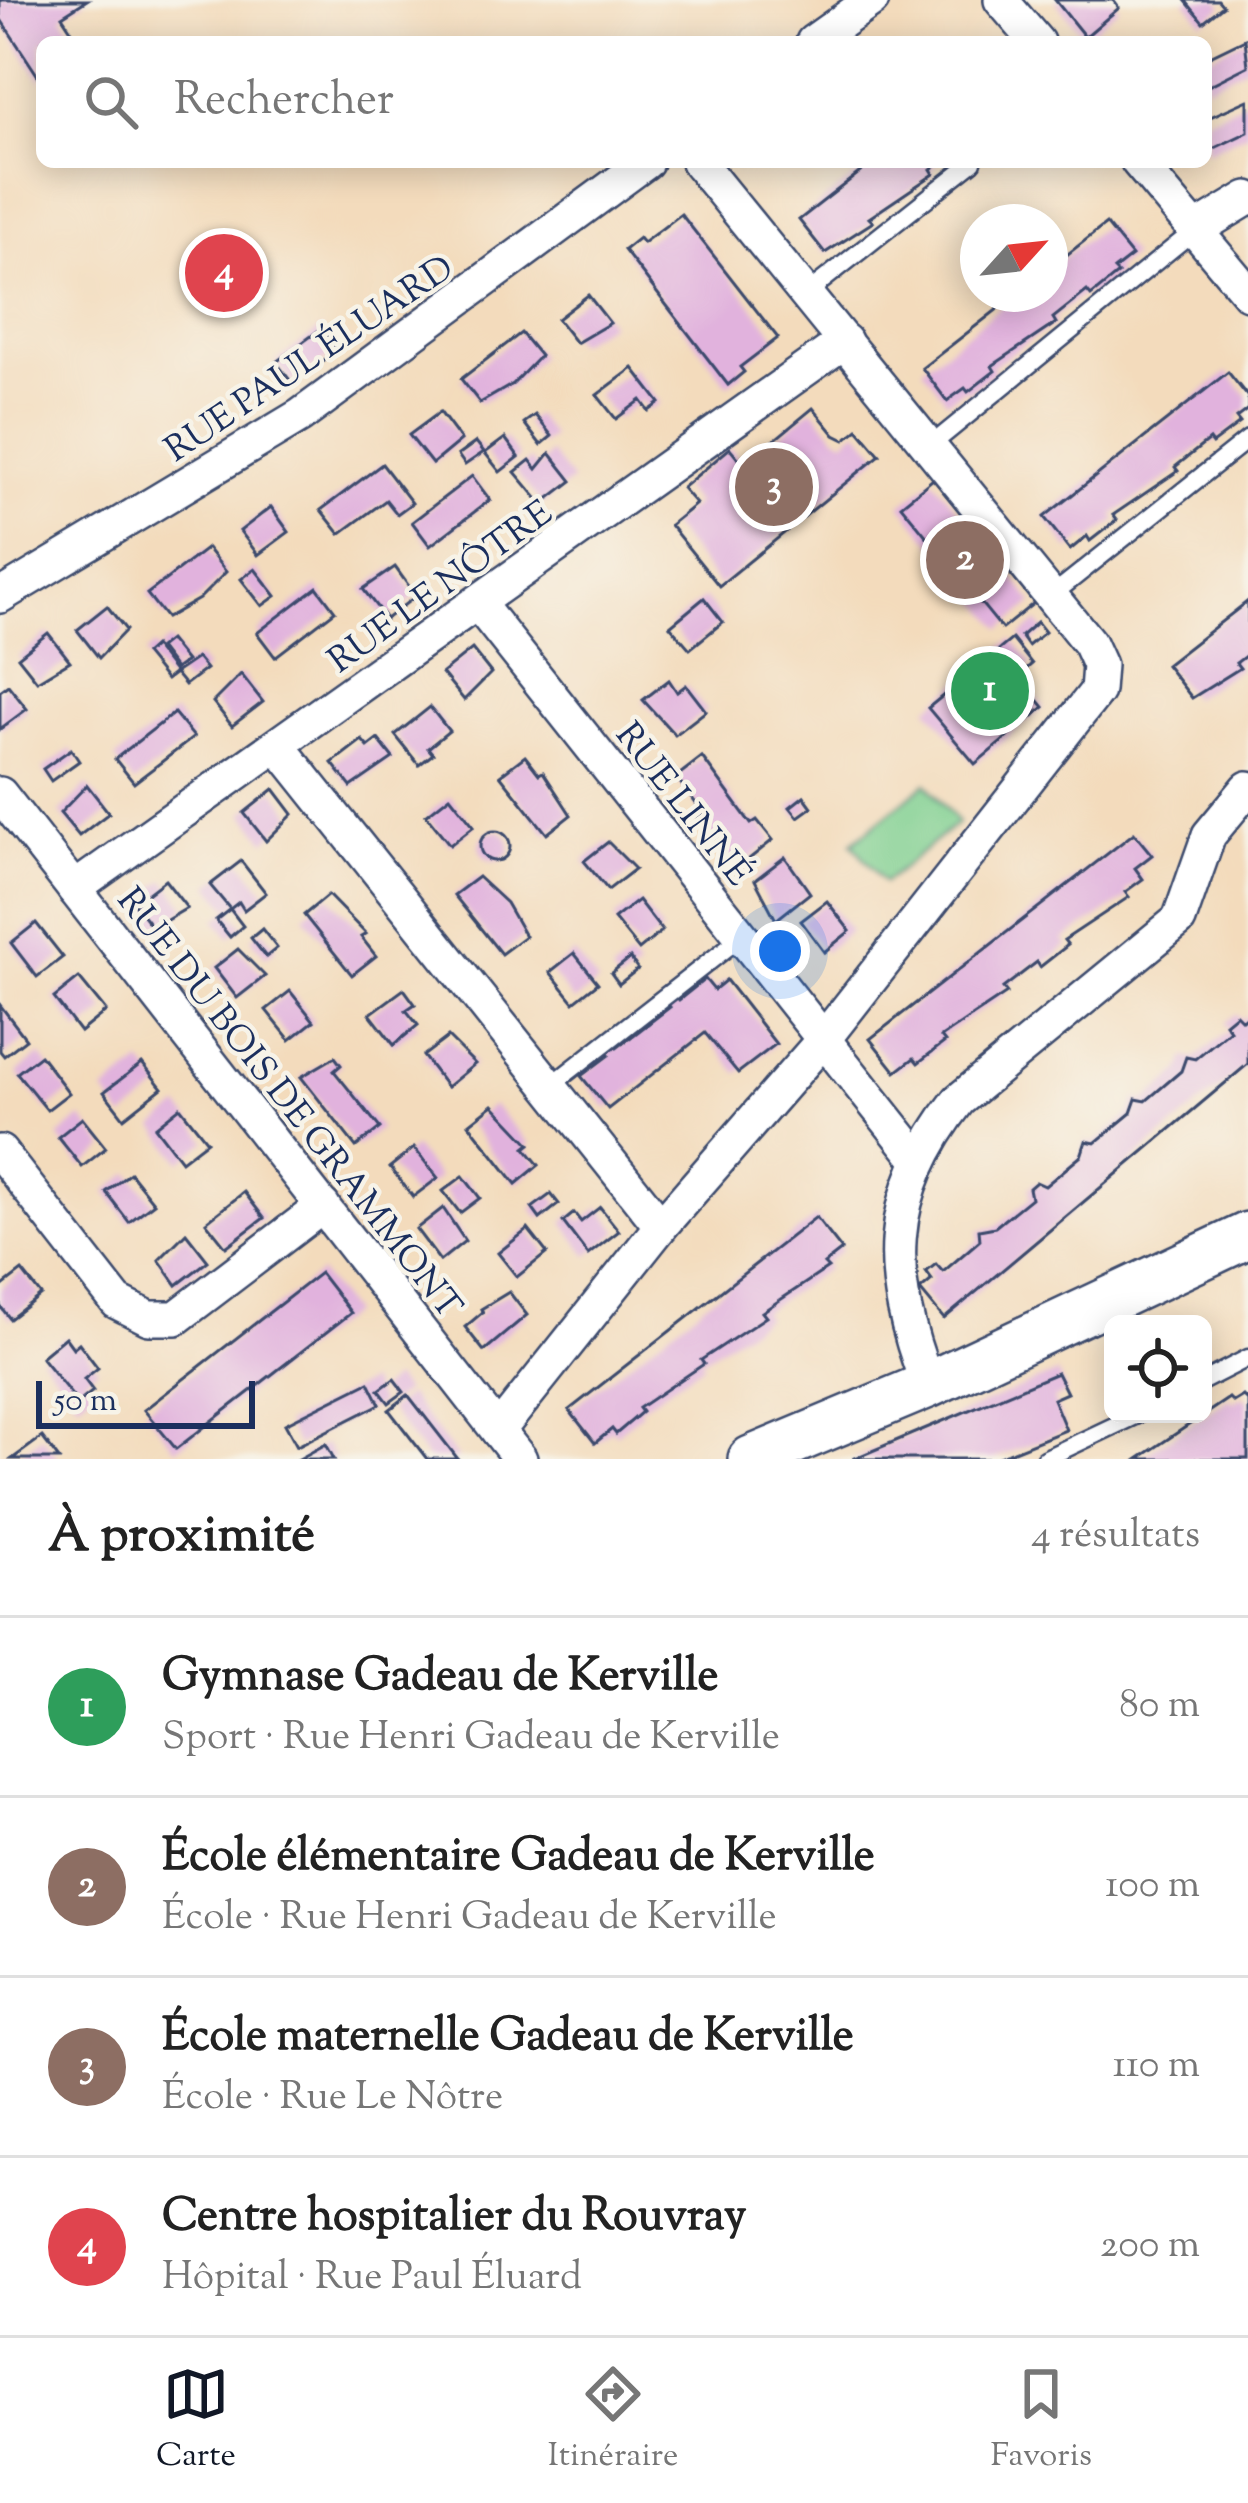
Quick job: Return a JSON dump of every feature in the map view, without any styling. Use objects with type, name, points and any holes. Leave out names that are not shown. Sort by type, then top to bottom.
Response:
[{"type":"main road","points":[[751,1459],[928,1385],[1248,1235]]},
{"type":"street","points":[[821,36],[872,0]]},
{"type":"street","points":[[1001,0],[1032,36]]},
{"type":"street","name":"RUE PAUL ÉLUARD","points":[[0,596],[286,425],[638,168]]},
{"type":"street","points":[[498,1431],[661,1226],[823,1040],[1097,692],[1100,665],[1089,643],[703,168]]},
{"type":"street","points":[[1143,168],[1248,293]]},
{"type":"street","points":[[1195,230],[1248,198]]},
{"type":"street","name":"RUE LE NÔTRE","points":[[74,889],[845,340]]},
{"type":"street","name":"RUE LINNÉ","points":[[479,605],[920,1161]]},
{"type":"street","points":[[279,747],[661,1226]]},
{"type":"street","points":[[928,1385],[901,1311],[896,1244],[920,1161],[959,1100],[1178,920],[1209,835],[1248,788]]},
{"type":"street","name":"RUE DU BOIS DE GRAMMONT","points":[[0,794],[520,1459]]},
{"type":"street","points":[[0,1151],[117,1302],[149,1318],[176,1318],[323,1206]]},
{"type":"lane","points":[[807,293],[965,168]]},
{"type":"lane","points":[[930,446],[1195,230]]},
{"type":"lane","points":[[1051,596],[1248,439]]},
{"type":"lane","points":[[549,1087],[741,937]]},
{"type":"lane","points":[[1212,1376],[1248,1358]]},
{"type":"lane","points":[[1044,1459],[1120,1423]]},
{"type":"green space","points":[[926,783],[958,823],[884,883],[852,843]]},
{"type":"building","points":[[0,0],[87,0],[62,16],[75,36],[36,36],[36,73],[0,18]]},
{"type":"building","points":[[1055,0],[1113,0],[1119,8],[1084,36]]},
{"type":"building","points":[[1185,0],[1218,0],[1223,6],[1203,22]]},
{"type":"building","points":[[1245,39],[1248,66],[1212,84],[1212,55]]},
{"type":"building","points":[[1248,100],[1248,132],[1212,149],[1212,116]]},
{"type":"building","points":[[865,168],[932,168],[934,174],[825,253],[799,220]]},
{"type":"building","points":[[681,214],[778,338],[740,367],[744,372],[728,385],[624,250],[639,238],[643,243]]},
{"type":"building","points":[[1106,224],[1132,256],[1091,296],[1087,291],[1068,306],[1068,254]]},
{"type":"building","points":[[588,295],[610,323],[576,343],[557,319]]},
{"type":"building","points":[[994,312],[1061,312],[1053,318],[1056,323],[992,366],[995,371],[947,401],[922,368]]},
{"type":"building","points":[[322,328],[338,350],[292,383],[276,362]]},
{"type":"building","points":[[521,333],[540,356],[513,384],[480,403],[461,379]]},
{"type":"building","points":[[633,368],[660,403],[649,411],[641,400],[616,419],[597,395]]},
{"type":"building","points":[[1228,372],[1248,397],[1248,409],[1236,418],[1240,423],[1212,444],[1209,440],[1175,467],[1178,471],[1113,515],[1117,520],[1070,550],[1044,517]]},
{"type":"building","points":[[813,408],[835,435],[845,440],[858,429],[880,455],[719,586],[670,525],[696,504],[682,488],[730,448],[744,465]]},
{"type":"building","points":[[440,412],[461,440],[432,464],[409,435]]},
{"type":"building","points":[[535,415],[552,436],[541,445],[524,423]]},
{"type":"building","points":[[505,438],[519,457],[500,472],[485,453]]},
{"type":"building","points":[[476,442],[484,452],[465,465],[458,455]]},
{"type":"building","points":[[550,453],[572,481],[542,504],[515,472],[530,460],[537,469]]},
{"type":"building","points":[[382,464],[412,503],[397,514],[386,500],[340,534],[321,510]]},
{"type":"building","points":[[472,476],[490,500],[430,546],[412,522]]},
{"type":"building","points":[[933,479],[1034,603],[1002,629],[901,505]]},
{"type":"building","points":[[271,507],[289,532],[258,555],[240,531]]},
{"type":"building","points":[[207,548],[226,572],[199,599],[166,618],[147,594]]},
{"type":"building","points":[[395,567],[416,596],[386,619],[363,589]]},
{"type":"building","points":[[255,569],[276,596],[262,606],[241,579]]},
{"type":"building","points":[[317,587],[335,611],[275,657],[257,633]]},
{"type":"building","points":[[704,598],[723,622],[690,649],[670,626]]},
{"type":"building","points":[[1248,601],[1248,654],[1236,663],[1240,668],[1192,698],[1166,665]]},
{"type":"building","points":[[107,606],[126,630],[99,658],[77,630]]},
{"type":"building","points":[[1037,622],[1045,632],[1028,646],[1021,636]]},
{"type":"building","points":[[48,633],[70,661],[37,681],[18,657]]},
{"type":"building","points":[[1012,639],[1032,664],[1018,676],[1044,707],[975,764],[928,708]]},
{"type":"building","points":[[169,640],[186,661],[175,669],[159,648]]},
{"type":"building","points":[[154,646],[175,673],[166,680],[145,654]]},
{"type":"building","points":[[472,649],[491,673],[464,700],[442,673]]},
{"type":"building","points":[[197,658],[206,669],[185,685],[175,673]]},
{"type":"building","points":[[241,674],[263,702],[232,726],[213,702]]},
{"type":"building","points":[[669,680],[677,692],[686,685],[706,711],[675,735],[643,700]]},
{"type":"building","points":[[8,685],[27,709],[0,729],[0,691]]},
{"type":"building","points":[[430,707],[449,731],[428,748],[433,754],[419,765],[395,735]]},
{"type":"building","points":[[174,713],[194,737],[134,783],[115,759]]},
{"type":"building","points":[[378,739],[393,758],[351,787],[332,763],[362,740],[368,747]]},
{"type":"building","points":[[71,749],[79,761],[51,781],[43,769]]},
{"type":"building","points":[[525,756],[539,774],[543,772],[571,815],[547,834],[500,775]]},
{"type":"building","points":[[702,757],[751,824],[757,820],[773,840],[734,871],[718,850],[723,846],[720,839],[713,839],[697,819],[704,814],[676,777]]},
{"type":"building","points":[[87,785],[109,813],[79,836],[60,813]]},
{"type":"building","points":[[274,789],[293,814],[266,841],[244,813]]},
{"type":"building","points":[[450,796],[474,826],[450,845],[426,815]]},
{"type":"building","points":[[804,796],[812,807],[798,817],[790,807]]},
{"type":"building","points":[[495,831],[506,835],[510,846],[506,857],[495,861],[484,857],[480,846],[484,835]]},
{"type":"building","points":[[1134,833],[1152,855],[1135,868],[1143,879],[1125,892],[1129,897],[1064,940],[1068,945],[1003,988],[1007,993],[941,1037],[945,1042],[918,1063],[914,1058],[896,1072],[870,1039]]},
{"type":"building","points":[[608,842],[635,869],[608,890],[584,861]]},
{"type":"building","points":[[785,857],[810,893],[776,920],[755,880]]},
{"type":"building","points":[[241,861],[266,893],[244,910],[239,902],[230,909],[210,885]]},
{"type":"building","points":[[478,877],[506,903],[525,936],[501,954],[454,895]]},
{"type":"building","points":[[165,880],[187,908],[153,928],[134,904]]},
{"type":"building","points":[[328,895],[366,934],[361,937],[376,956],[352,975],[304,915]]},
{"type":"building","points":[[638,900],[662,931],[639,950],[614,919]]},
{"type":"building","points":[[827,901],[850,931],[824,952],[801,921]]},
{"type":"building","points":[[230,909],[243,926],[230,937],[216,920]]},
{"type":"building","points":[[36,923],[63,957],[37,977],[11,943]]},
{"type":"building","points":[[262,929],[277,948],[266,957],[251,938]]},
{"type":"building","points":[[238,949],[265,976],[237,998],[214,968]]},
{"type":"building","points":[[574,953],[598,983],[574,1002],[550,972]]},
{"type":"building","points":[[630,958],[638,969],[619,984],[611,973]]},
{"type":"building","points":[[79,978],[106,1011],[80,1032],[54,998]]},
{"type":"building","points":[[705,979],[714,990],[726,980],[776,1044],[738,1073],[705,1033],[608,1109],[581,1076],[609,1055],[605,1050],[614,1044],[617,1048],[670,1007],[666,1002],[675,995],[679,1000]]},
{"type":"building","points":[[404,989],[415,1004],[406,1010],[418,1025],[394,1045],[370,1014]]},
{"type":"building","points":[[290,991],[314,1021],[290,1040],[266,1010]]},
{"type":"building","points":[[0,1005],[26,1039],[4,1056],[0,1051]]},
{"type":"building","points":[[1236,1014],[1242,1020],[1248,1015],[1248,1064],[944,1319],[920,1290],[932,1280],[926,1272],[936,1264],[943,1272],[980,1240],[979,1230],[995,1227],[1031,1198],[1029,1188],[1036,1182],[1045,1186],[1081,1156],[1086,1141],[1095,1143],[1131,1113],[1136,1099],[1146,1101],[1181,1071],[1186,1057],[1195,1059],[1230,1030],[1225,1023]]},
{"type":"building","points":[[448,1037],[475,1064],[447,1087],[423,1056]]},
{"type":"building","points":[[40,1055],[69,1093],[47,1110],[17,1073]]},
{"type":"building","points":[[335,1057],[341,1065],[334,1071],[380,1128],[356,1147],[301,1077]]},
{"type":"building","points":[[142,1063],[162,1088],[124,1118],[104,1092]]},
{"type":"building","points":[[493,1105],[530,1144],[525,1148],[539,1165],[516,1184],[469,1124]]},
{"type":"building","points":[[180,1107],[207,1141],[181,1161],[155,1127]]},
{"type":"building","points":[[82,1118],[106,1148],[82,1167],[58,1137]]},
{"type":"building","points":[[414,1148],[438,1178],[413,1197],[390,1167]]},
{"type":"building","points":[[130,1173],[154,1203],[129,1222],[106,1192]]},
{"type":"building","points":[[463,1176],[480,1198],[460,1213],[443,1191]]},
{"type":"building","points":[[244,1192],[264,1218],[226,1247],[206,1222]]},
{"type":"building","points":[[551,1194],[559,1204],[540,1219],[532,1208]]},
{"type":"building","points":[[600,1207],[619,1231],[588,1255],[563,1222],[574,1213],[581,1222]]},
{"type":"building","points":[[443,1208],[465,1241],[440,1261],[416,1229]]},
{"type":"building","points":[[816,1217],[842,1250],[824,1264],[828,1268],[762,1312],[766,1317],[639,1408],[642,1412],[616,1434],[612,1429],[595,1443],[569,1410]]},
{"type":"building","points":[[528,1229],[547,1253],[517,1277],[498,1253]]},
{"type":"building","points":[[186,1233],[208,1261],[177,1285],[159,1260]]},
{"type":"building","points":[[22,1271],[41,1295],[10,1319],[0,1306],[0,1288]]},
{"type":"building","points":[[320,1273],[351,1313],[176,1449],[144,1410]]},
{"type":"building","points":[[509,1292],[527,1315],[484,1351],[465,1327],[481,1309]]},
{"type":"building","points":[[65,1337],[73,1348],[79,1343],[98,1368],[84,1379],[93,1391],[78,1403],[41,1357]]},
{"type":"building","points":[[1057,1373],[1067,1393],[1053,1399],[1066,1430],[994,1459],[853,1459]]},
{"type":"building","points":[[394,1379],[404,1392],[389,1403],[379,1390]]},
{"type":"building","points":[[369,1382],[380,1404],[297,1446],[285,1424]]},
{"type":"building","points":[[408,1395],[458,1459],[427,1459],[389,1410]]},
{"type":"building","points":[[1243,1396],[1248,1401],[1248,1459],[1138,1459],[1192,1423],[1212,1423],[1212,1409],[1229,1398],[1233,1402]]},
{"type":"building","points":[[42,1437],[59,1459],[12,1459]]},
{"type":"building","points":[[326,1444],[334,1459],[299,1459]]},
{"type":"place","name":"Centre hospitalier du Rouvray","points":[[224,273]]},
{"type":"place","name":"École maternelle Gadeau de Kerville","points":[[774,487]]},
{"type":"place","name":"École élémentaire Gadeau de Kerville","points":[[965,560]]},
{"type":"place","name":"Gymnase Gadeau de Kerville","points":[[990,691]]}]
